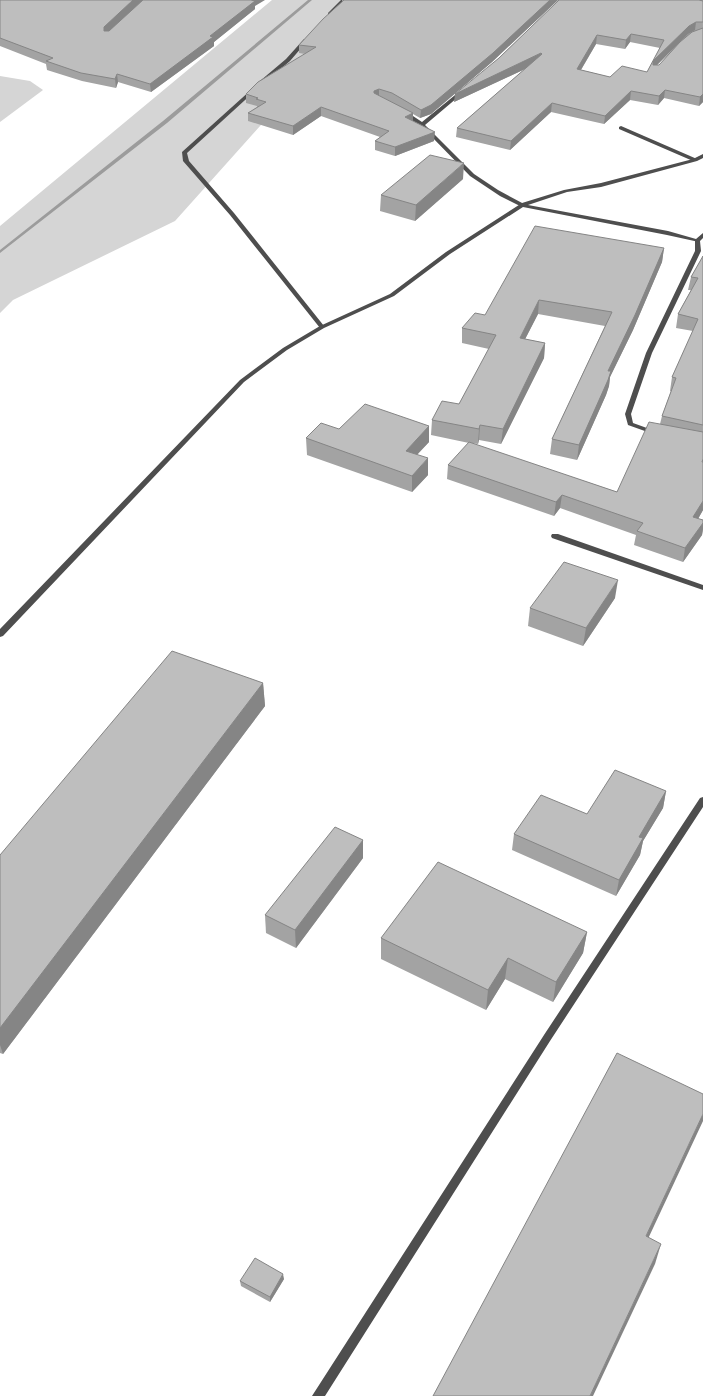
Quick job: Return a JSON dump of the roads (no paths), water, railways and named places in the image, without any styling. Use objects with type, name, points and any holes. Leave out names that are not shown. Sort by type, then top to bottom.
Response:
[{"type":"street","points":[[327,16],[343,0]]},
{"type":"street","points":[[312,33],[288,60],[184,153],[186,161],[193,170],[232,214],[322,327]]},
{"type":"street","points":[[423,124],[465,89]]},
{"type":"street","points":[[402,111],[423,124],[471,174],[490,188],[522,205],[661,231],[697,241]]},
{"type":"street","points":[[620,128],[696,160]]},
{"type":"street","points":[[0,634],[242,381],[285,349],[322,327],[392,295],[448,254],[522,205],[566,191],[601,185],[696,160],[703,156]]},
{"type":"street","points":[[697,241],[703,235]]},
{"type":"street","points":[[666,435],[643,430],[630,424],[628,414],[649,353],[700,252],[697,241]]},
{"type":"street","points":[[554,536],[703,588]]},
{"type":"street","points":[[318,1396],[547,1038],[703,800]]},
{"type":"waterway","points":[[0,252],[165,122],[310,0]]}]
